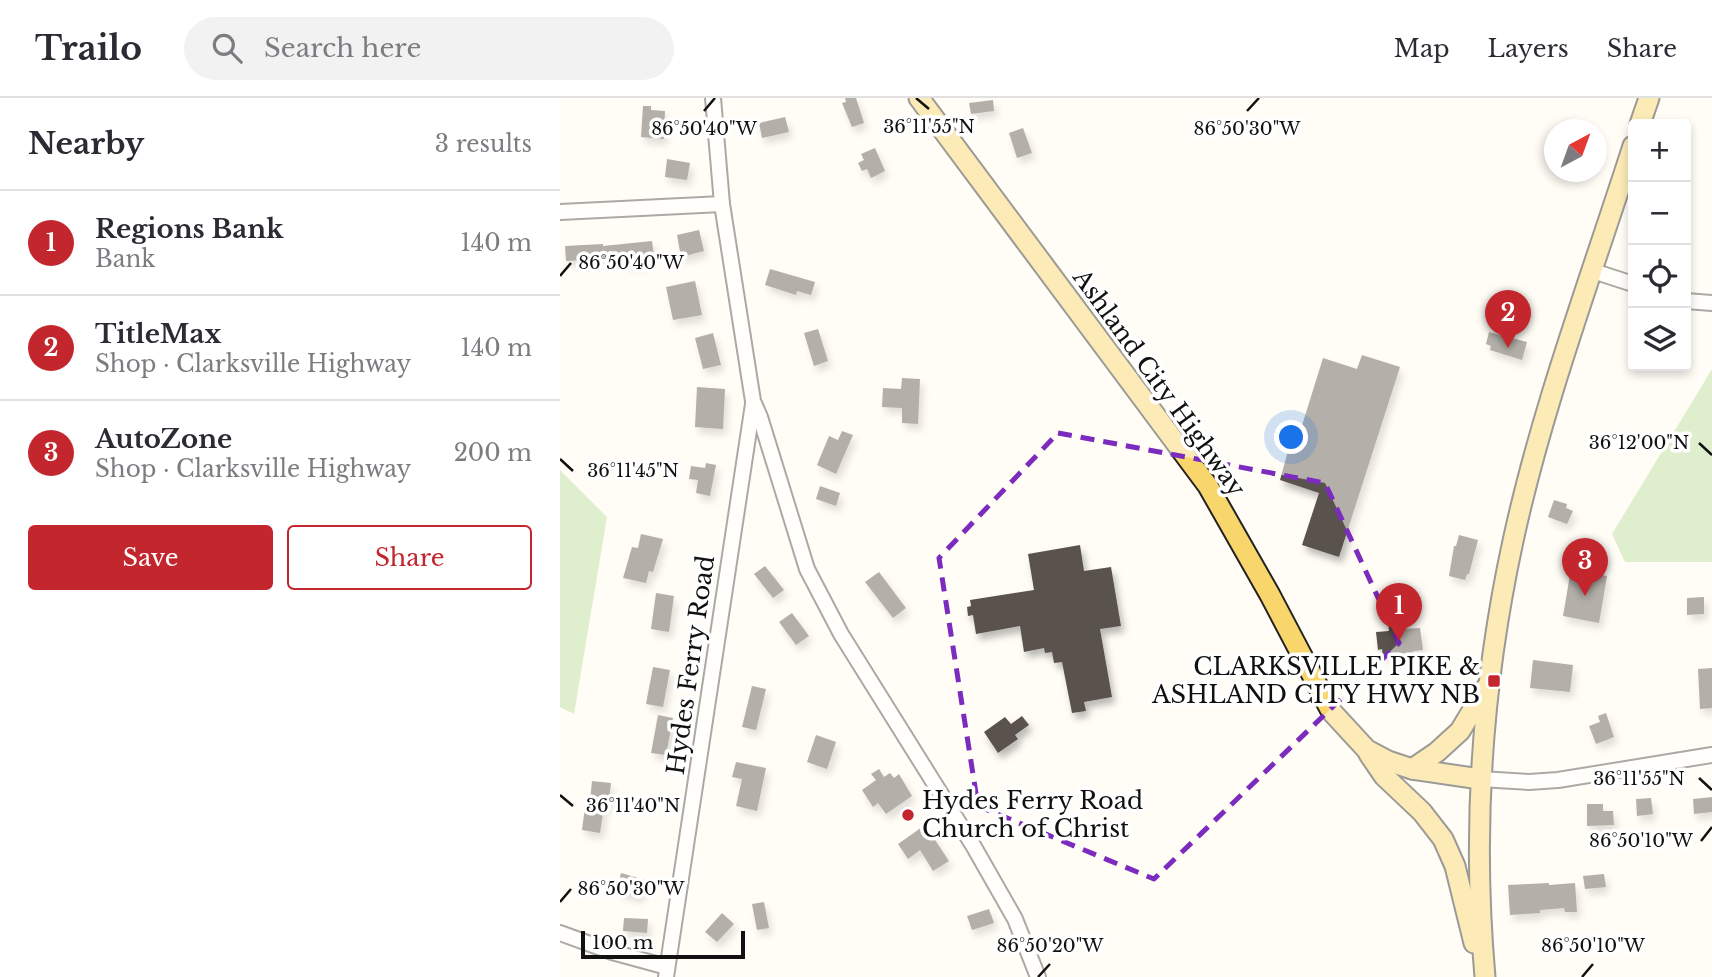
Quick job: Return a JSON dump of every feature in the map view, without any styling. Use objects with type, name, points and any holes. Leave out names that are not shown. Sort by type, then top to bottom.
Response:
[{"type":"main road","name":"Ashland City Highway","points":[[919,98],[1208,486],[1331,711],[1367,750],[1388,761],[1412,769],[1480,779]]},
{"type":"main road","points":[[1642,119],[1649,98]]},
{"type":"main road","points":[[1484,977],[1479,883],[1480,779],[1500,607],[1521,508],[1550,403],[1628,162]]},
{"type":"main road","points":[[1412,769],[1437,752],[1460,731],[1490,681]]},
{"type":"main road","points":[[1367,750],[1384,776],[1422,812],[1443,839],[1455,866],[1484,977]]},
{"type":"street","points":[[712,98],[722,204],[753,401],[807,569],[841,634],[1002,895],[1015,919],[1038,977]]},
{"type":"street","points":[[560,212],[722,204]]},
{"type":"street","points":[[1593,271],[1628,282]]},
{"type":"street","points":[[1691,301],[1712,303]]},
{"type":"street","name":"Hydes Ferry Road","points":[[667,972],[753,401]]},
{"type":"street","points":[[1480,779],[1530,782],[1558,780],[1712,755]]},
{"type":"street","points":[[560,933],[667,972]]},
{"type":"highlighted area","points":[[1058,433],[1325,483],[1399,643],[1154,879],[978,806],[939,558]]},
{"type":"green space","points":[[1712,369],[1712,562],[1625,562],[1612,534]]},
{"type":"green space","points":[[560,470],[607,517],[574,714],[560,707]]},
{"type":"building","points":[[845,98],[856,98],[864,123],[852,127],[842,103],[846,102]]},
{"type":"building","points":[[993,100],[994,111],[971,114],[969,103]]},
{"type":"building","points":[[643,106],[651,106],[651,110],[665,111],[664,139],[641,137]]},
{"type":"building","points":[[785,117],[789,132],[762,138],[759,123]]},
{"type":"building","points":[[1023,128],[1032,153],[1017,158],[1009,133]]},
{"type":"building","points":[[875,148],[885,171],[871,178],[867,169],[862,171],[858,163],[864,160],[861,154]]},
{"type":"building","points":[[667,159],[690,163],[687,180],[665,177]]},
{"type":"building","points":[[699,230],[704,251],[681,257],[677,235]]},
{"type":"building","points":[[652,241],[654,256],[645,257],[646,263],[629,265],[628,259],[617,258],[566,261],[565,246],[603,246]]},
{"type":"building","points":[[770,269],[815,282],[811,295],[797,291],[796,295],[765,285]]},
{"type":"building","points":[[695,281],[702,315],[673,320],[666,287]]},
{"type":"building","points":[[818,329],[828,361],[814,366],[804,333]]},
{"type":"building","points":[[1489,332],[1527,342],[1522,360],[1490,350],[1491,346],[1486,344]]},
{"type":"building","points":[[713,333],[721,365],[703,369],[695,338]]},
{"type":"building","points":[[1362,355],[1400,367],[1339,557],[1302,545],[1319,493],[1280,480],[1289,447],[1295,448],[1323,358],[1357,369]]},
{"type":"building","points":[[902,378],[920,379],[918,424],[902,423],[902,408],[882,407],[883,388],[901,389]]},
{"type":"building","points":[[697,387],[725,389],[723,429],[695,427]]},
{"type":"building","points":[[842,431],[853,435],[836,474],[817,465],[829,436],[838,440]]},
{"type":"building","points":[[706,463],[716,465],[710,496],[696,493],[698,480],[689,479],[691,466],[705,468]]},
{"type":"building","points":[[820,486],[840,493],[836,506],[816,499]]},
{"type":"building","points":[[1554,500],[1567,504],[1566,508],[1573,511],[1567,524],[1548,517]]},
{"type":"building","points":[[641,534],[663,539],[653,572],[649,571],[646,583],[623,578],[632,547],[638,548]]},
{"type":"building","points":[[1459,535],[1478,540],[1465,580],[1449,576],[1454,546]]},
{"type":"building","points":[[1080,545],[1084,571],[1111,567],[1121,626],[1100,629],[1112,697],[1084,702],[1086,711],[1072,713],[1062,662],[1054,663],[1052,652],[1045,653],[1044,648],[1024,652],[1020,626],[976,634],[973,615],[968,616],[967,607],[971,606],[970,600],[1034,590],[1028,554]]},
{"type":"building","points":[[765,566],[784,590],[773,598],[754,574]]},
{"type":"building","points":[[1571,569],[1607,576],[1599,623],[1563,616]]},
{"type":"building","points":[[879,572],[906,608],[893,618],[865,582]]},
{"type":"building","points":[[656,593],[674,596],[669,632],[651,629]]},
{"type":"building","points":[[1704,597],[1704,614],[1687,615],[1687,598]]},
{"type":"building","points":[[1399,610],[1401,629],[1420,628],[1423,650],[1413,651],[1413,654],[1383,657],[1382,649],[1378,650],[1376,632],[1389,631],[1387,611]]},
{"type":"building","points":[[792,613],[809,636],[796,645],[779,622]]},
{"type":"building","points":[[1533,660],[1573,665],[1570,692],[1530,688]]},
{"type":"building","points":[[653,667],[670,670],[663,707],[646,704]]},
{"type":"building","points":[[1712,668],[1712,708],[1700,709],[1698,669]]},
{"type":"building","points":[[752,686],[766,689],[756,730],[742,727]]},
{"type":"building","points":[[1606,713],[1614,737],[1596,744],[1589,726],[1600,722],[1598,716]]},
{"type":"building","points":[[658,715],[673,718],[666,755],[651,753]]},
{"type":"building","points":[[1022,716],[1029,725],[1015,735],[1018,739],[998,753],[984,732],[1005,717],[1011,724]]},
{"type":"building","points":[[816,735],[836,742],[827,769],[807,762]]},
{"type":"building","points":[[736,762],[766,768],[757,811],[736,806],[742,779],[732,777]]},
{"type":"building","points":[[879,769],[884,777],[890,773],[894,778],[899,774],[912,796],[886,814],[878,803],[873,807],[862,790],[876,780],[871,774]]},
{"type":"building","points":[[592,781],[611,783],[608,807],[604,806],[600,833],[582,830]]},
{"type":"building","points":[[1712,797],[1712,812],[1694,814],[1693,799]]},
{"type":"building","points":[[1651,798],[1653,814],[1637,816],[1636,799]]},
{"type":"building","points":[[1587,804],[1603,804],[1603,811],[1613,811],[1614,825],[1587,826]]},
{"type":"building","points":[[925,825],[949,861],[933,871],[920,850],[908,859],[898,844]]},
{"type":"building","points":[[621,873],[645,880],[640,897],[617,891]]},
{"type":"building","points":[[1604,874],[1606,887],[1585,889],[1583,876]]},
{"type":"building","points":[[1575,883],[1577,912],[1565,912],[1564,908],[1510,915],[1508,885]]},
{"type":"building","points":[[764,902],[769,928],[757,930],[752,904]]},
{"type":"building","points":[[989,909],[994,923],[972,930],[967,916]]},
{"type":"building","points":[[722,913],[734,924],[717,942],[705,932]]},
{"type":"building","points":[[624,918],[648,919],[647,933],[623,931]]},
{"type":"place","name":"TitleMax","points":[[1508,348]]},
{"type":"place","name":"AutoZone","points":[[1585,596]]},
{"type":"place","name":"Regions Bank","points":[[1399,641]]},
{"type":"place","name":"CLARKSVILLE PIKE & ASHLAND CITY HWY NB","points":[[1494,681]]},
{"type":"place","name":"Hydes Ferry Road Church of Christ","points":[[908,815]]}]
